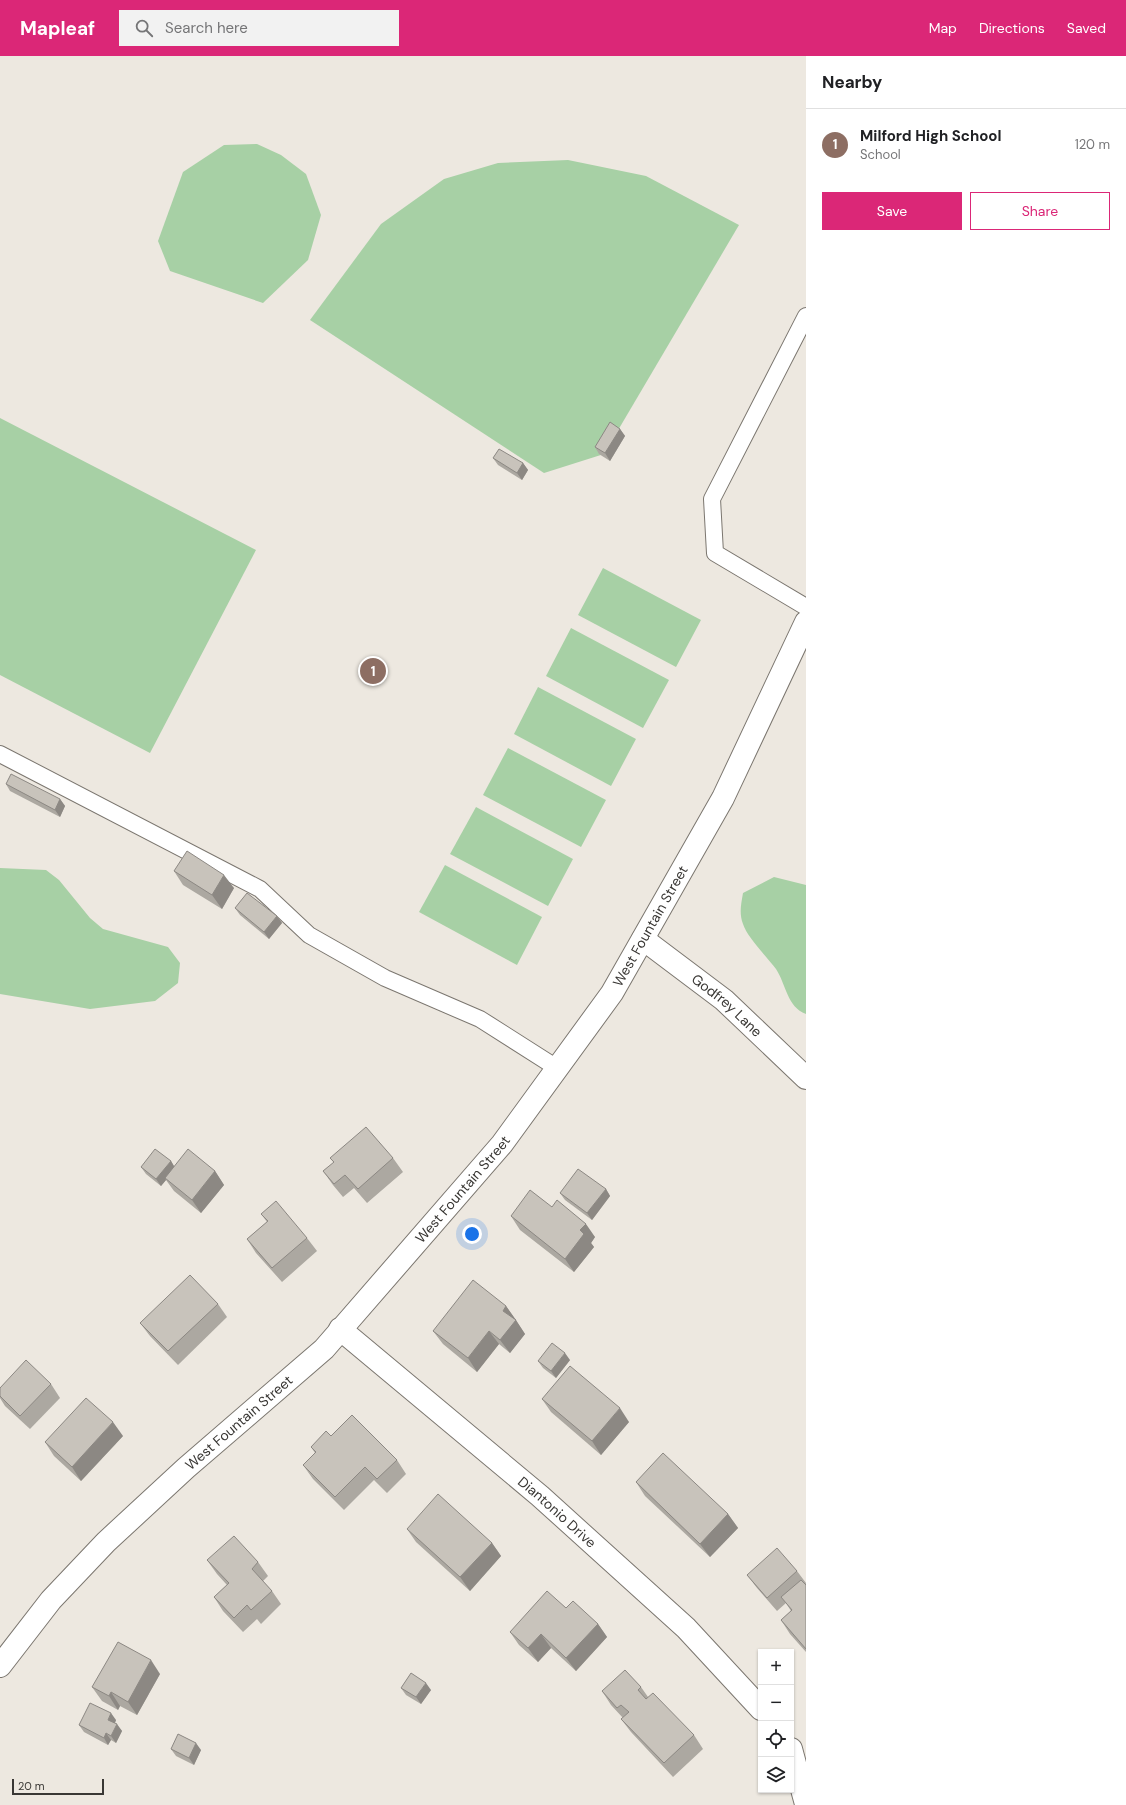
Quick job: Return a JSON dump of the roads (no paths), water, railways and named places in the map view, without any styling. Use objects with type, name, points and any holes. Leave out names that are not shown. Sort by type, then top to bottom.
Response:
[{"type":"street","name":"West Fountain Street","points":[[0,1666],[51,1600],[106,1542],[186,1468],[324,1349],[502,1144],[612,993],[644,939],[723,798],[806,622]]},
{"type":"street","name":"Godfrey Lane","points":[[644,939],[724,1000],[806,1078]]},
{"type":"street","name":"Diantonio Drive","points":[[340,1329],[546,1501],[686,1628],[758,1706]]},
{"type":"street","points":[[793,1757],[806,1804]]},
{"type":"lane","points":[[806,316],[712,499],[715,553],[806,606]]},
{"type":"lane","points":[[0,754],[260,889],[309,935],[384,978],[480,1019],[557,1068]]},
{"type":"place","name":"Milford High School","points":[[373,671]]}]
